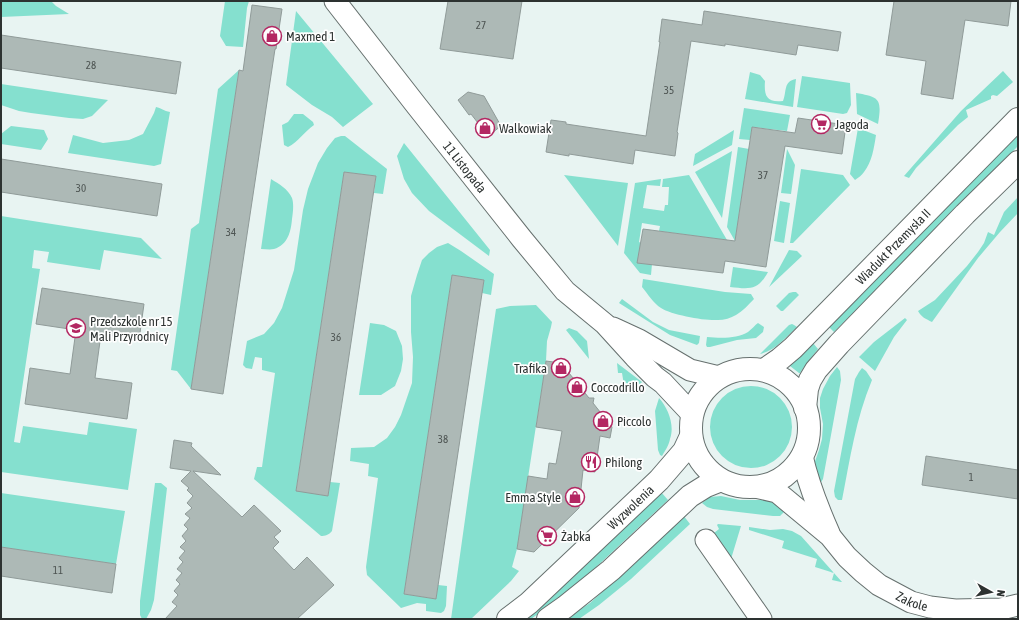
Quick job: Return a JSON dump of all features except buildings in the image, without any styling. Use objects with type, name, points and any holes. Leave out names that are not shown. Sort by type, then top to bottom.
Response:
[{"type":"main road","name":"Wiadukt Przemysła II","points":[[764,370],[793,348],[1018,119]]},
{"type":"main road","points":[[805,408],[807,389],[810,380],[816,370],[838,344],[1018,162]]},
{"type":"main road","points":[[748,369],[764,370],[789,384],[798,395],[805,408],[808,420],[808,432],[802,456],[793,468],[782,477],[769,484],[755,487],[738,485],[721,480],[710,472],[694,449],[691,436],[691,424],[692,414],[698,398],[718,377],[733,371],[748,369]]},
{"type":"main road","name":"Wyzwolenia","points":[[508,619],[529,603],[659,480],[684,451],[691,436]]},
{"type":"main road","points":[[548,619],[611,570],[690,496],[706,486],[721,480]]},
{"type":"street","name":"11 Listopada","points":[[335,1],[522,239],[565,291],[605,324],[635,358],[669,389],[692,414]]},
{"type":"street","name":"11 Listopada","points":[[605,324],[639,340],[690,370],[718,377]]},
{"type":"street","name":"Zakole","points":[[802,456],[806,476],[830,536]]},
{"type":"street","name":"Zakole","points":[[755,487],[777,492],[830,536],[847,557],[879,586],[911,602],[930,607],[955,610],[1001,609],[1018,606]]},
{"type":"street","points":[[706,540],[761,619]]},
{"type":"green space","points":[[1,1],[51,1],[69,14],[1,17]]},
{"type":"green space","points":[[225,1],[249,1],[243,47],[226,46],[220,36]]},
{"type":"green space","points":[[296,11],[373,104],[343,127],[332,117],[312,105],[286,85]]},
{"type":"green space","points":[[239,70],[191,389],[177,371],[171,370],[191,229],[199,223],[218,89]]},
{"type":"green space","points":[[1003,71],[1013,82],[997,96],[993,95],[991,96],[991,99],[966,110],[968,117],[958,125],[916,168],[909,178],[904,176],[961,111]]},
{"type":"green space","points":[[750,72],[760,75],[765,81],[767,97],[773,101],[783,101],[787,84],[796,79],[793,107],[745,99]]},
{"type":"green space","points":[[802,76],[850,83],[851,105],[847,113],[843,114],[797,107]]},
{"type":"green space","points":[[1,84],[108,100],[92,116],[83,119],[31,113],[1,105]]},
{"type":"green space","points":[[856,93],[870,96],[878,101],[880,109],[878,124],[857,114]]},
{"type":"green space","points":[[156,107],[170,112],[161,164],[154,166],[68,153],[73,135],[103,143],[129,140],[143,134]]},
{"type":"green space","points":[[744,108],[790,115],[787,131],[752,127],[750,140],[739,139]]},
{"type":"green space","points":[[294,114],[303,114],[313,122],[314,125],[288,147],[284,145],[282,125],[288,122]]},
{"type":"green space","points":[[11,126],[44,130],[48,139],[41,150],[1,144],[1,134]]},
{"type":"green space","points":[[858,128],[876,135],[869,164],[863,173],[855,180],[850,174]]},
{"type":"green space","points":[[734,130],[732,145],[693,166],[695,154]]},
{"type":"green space","points":[[1018,134],[1018,146],[834,332],[828,326]]},
{"type":"green space","points":[[345,136],[387,169],[383,194],[374,193],[376,176],[344,172],[296,490],[328,496],[330,482],[340,483],[332,531],[327,535],[321,536],[254,479],[257,467],[262,467],[275,373],[262,370],[262,358],[255,357],[252,369],[246,368],[243,365],[247,341],[264,334],[274,323],[282,308],[294,270],[303,210],[308,189],[318,163],[327,148],[335,138]]},
{"type":"green space","points":[[404,143],[490,250],[489,256],[429,211],[412,193],[404,179],[397,156]]},
{"type":"green space","points":[[738,147],[749,149],[735,241],[727,227]]},
{"type":"green space","points":[[787,149],[795,165],[791,194],[781,193]]},
{"type":"green space","points":[[732,151],[722,218],[695,172]]},
{"type":"green space","points":[[801,169],[843,175],[850,185],[793,243],[790,243]]},
{"type":"green space","points":[[564,175],[628,183],[618,246]]},
{"type":"green space","points":[[689,175],[727,240],[659,231],[660,226],[642,223],[639,242],[641,243],[652,264],[651,275],[640,273],[624,253],[635,183],[661,179],[660,186],[647,185],[643,208],[664,211],[665,205],[668,205],[669,187],[662,187],[663,179]]},
{"type":"green space","points":[[271,179],[286,189],[292,198],[292,224],[290,233],[283,244],[274,249],[261,249]]},
{"type":"green space","points":[[1018,197],[1018,213],[978,258],[932,322],[922,316],[918,311],[935,300],[967,266],[984,243],[988,232],[994,235],[1004,212]]},
{"type":"green space","points":[[780,201],[790,203],[784,243],[774,241]]},
{"type":"green space","points":[[1,216],[141,238],[162,259],[104,250],[100,270],[47,262],[49,252],[34,250],[32,268],[40,269],[14,442],[20,443],[23,426],[87,435],[89,422],[137,429],[128,490],[1,472]]},
{"type":"green space","points":[[448,243],[494,274],[491,295],[482,293],[484,280],[452,275],[404,594],[436,599],[438,585],[447,586],[446,606],[444,611],[441,613],[426,611],[426,604],[417,603],[401,608],[367,575],[366,567],[378,478],[368,476],[369,464],[350,461],[351,448],[374,447],[387,438],[401,415],[412,383],[413,357],[411,296],[422,260],[437,247]]},
{"type":"green space","points":[[789,250],[797,251],[802,256],[769,287]]},
{"type":"green space","points":[[733,267],[768,272],[761,283],[757,286],[748,288],[730,287]]},
{"type":"green space","points":[[643,279],[725,292],[751,294],[754,299],[739,313],[727,319],[705,320],[673,313],[661,308],[653,301],[642,287]]},
{"type":"green space","points":[[796,292],[799,295],[783,311],[781,311],[776,306],[789,293]]},
{"type":"green space","points":[[622,299],[653,322],[669,330],[700,336],[699,343],[697,345],[670,335],[619,303]]},
{"type":"green space","points":[[536,305],[552,322],[547,341],[546,361],[517,549],[512,567],[519,571],[511,581],[471,619],[451,619],[496,309],[510,306]]},
{"type":"green space","points":[[905,318],[907,320],[894,337],[875,371],[859,357],[874,342]]},
{"type":"green space","points":[[370,323],[384,325],[396,331],[402,346],[403,359],[401,371],[395,386],[381,395],[359,395]]},
{"type":"green space","points":[[758,323],[764,327],[763,332],[756,338],[737,340],[710,347],[707,347],[706,345],[707,337],[723,338],[739,336],[748,332]]},
{"type":"green space","points":[[792,324],[797,327],[776,347],[760,354],[789,325]]},
{"type":"green space","points":[[569,328],[577,331],[587,341],[589,359],[566,330]]},
{"type":"green space","points":[[813,343],[818,349],[799,373],[790,366],[790,364]]},
{"type":"green space","points":[[617,363],[642,382],[636,387],[631,388],[624,385],[622,373],[618,373]]},
{"type":"green space","points":[[837,367],[840,371],[841,380],[823,479],[818,487],[813,467],[822,439],[823,424],[820,398],[830,376]]},
{"type":"green space","points":[[862,368],[872,380],[866,394],[858,424],[842,500],[838,500],[835,497],[834,491],[855,379]]},
{"type":"green space","points":[[743,386],[759,386],[774,393],[785,404],[792,419],[792,435],[789,443],[780,456],[767,465],[759,468],[743,468],[728,461],[717,450],[710,435],[710,419],[717,404],[728,393]]},
{"type":"green space","points":[[659,398],[668,412],[672,428],[669,443],[662,456],[658,450],[655,411]]},
{"type":"green space","points":[[155,483],[161,483],[167,488],[154,600],[146,619],[142,619],[140,615],[140,601]]},
{"type":"green space","points":[[661,492],[668,500],[594,569],[531,619],[517,619]]},
{"type":"green space","points":[[1,493],[125,511],[116,564],[1,547]]},
{"type":"green space","points":[[721,496],[740,500],[768,500],[776,503],[785,511],[780,516],[773,516],[713,509],[702,503],[710,497]]},
{"type":"green space","points":[[683,515],[690,524],[631,579],[579,619],[565,619],[590,603]]},
{"type":"green space","points":[[718,524],[741,526],[731,559],[714,533],[719,529]]},
{"type":"green space","points":[[749,527],[792,531],[801,536],[834,573],[815,567],[817,559],[782,548],[784,541],[749,530]]},
{"type":"green space","points":[[834,573],[842,582],[832,580]]},
{"type":"place","name":"Maxmed 1","points":[[272,36]]},
{"type":"place","name":"Jagoda","points":[[821,124]]},
{"type":"place","name":"Walkowiak","points":[[485,128]]},
{"type":"place","name":"Przedszkole nr 15 Mali Przyrodnicy","points":[[76,328]]},
{"type":"place","name":"Trafika","points":[[561,368]]},
{"type":"place","name":"Coccodrillo","points":[[577,387]]},
{"type":"place","name":"Piccolo","points":[[603,421]]},
{"type":"place","name":"Philong","points":[[591,462]]},
{"type":"place","name":"Emma Style","points":[[575,497]]},
{"type":"place","name":"Żabka","points":[[547,536]]}]
